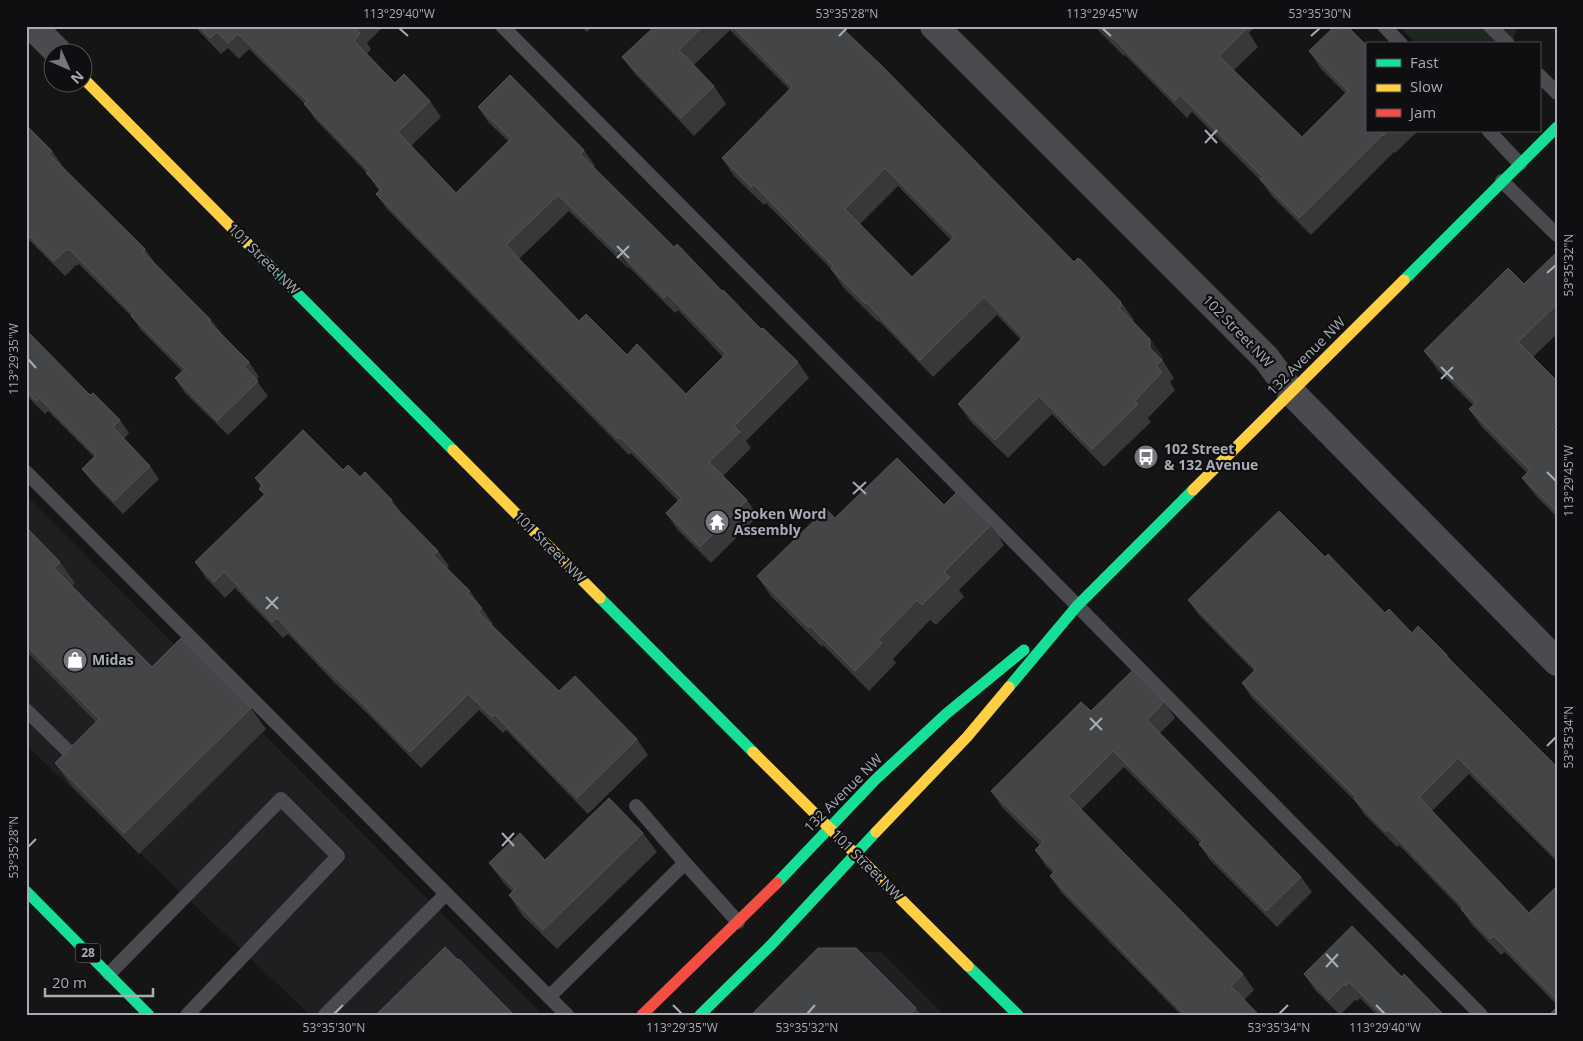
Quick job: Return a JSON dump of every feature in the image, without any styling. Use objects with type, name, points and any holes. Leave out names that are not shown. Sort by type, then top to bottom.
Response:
[{"type":"street","points":[[32,26],[48,42]]},
{"type":"street","name":"102 Street NW","points":[[934,26],[1266,358],[1291,392],[1557,662]]},
{"type":"street","name":"101 Street NW","points":[[92,87],[1018,1015]]},
{"type":"street","name":"132 Avenue NW","points":[[700,1015],[771,944],[967,737],[1077,606],[1557,127]]},
{"type":"street","name":"132 Avenue NW","points":[[642,1015],[786,874],[875,780],[946,714],[1077,606]]},
{"type":"street","name":"28","points":[[26,891],[148,1014]]},
{"type":"lane","points":[[502,26],[1481,1015]]},
{"type":"lane","points":[[1384,26],[1399,42]]},
{"type":"lane","points":[[1490,26],[1506,42]]},
{"type":"lane","points":[[1540,76],[1557,92]]},
{"type":"lane","points":[[1490,132],[1520,164]]},
{"type":"lane","points":[[1502,181],[1557,235]]},
{"type":"lane","points":[[26,472],[567,1015]]},
{"type":"lane","points":[[26,710],[68,750]]},
{"type":"lane","points":[[109,974],[280,799],[338,856],[187,1015]]},
{"type":"lane","points":[[636,806],[738,922]]},
{"type":"lane","points":[[549,997],[685,863]]},
{"type":"lane","points":[[325,1015],[446,894]]},
{"type":"shaded area","points":[[1399,26],[1518,26],[1513,42],[1414,42]]},
{"type":"shaded area","points":[[26,495],[543,1015],[310,1015],[26,745]]},
{"type":"shaded area","points":[[827,952],[881,952],[944,1015],[764,1015]]},
{"type":"building","points":[[198,26],[357,26],[355,28],[360,33],[354,41],[395,83],[404,74],[430,101],[398,132],[456,193],[511,139],[478,107],[510,75],[584,150],[580,154],[674,247],[677,244],[722,291],[798,362],[734,426],[740,432],[709,462],[747,500],[700,547],[666,513],[681,498],[620,437],[618,439],[376,194],[381,189],[366,173],[369,171],[304,104],[307,101],[238,34],[228,43],[217,32],[210,38]],"holes":[[[558,195],[664,298],[667,294],[726,354],[686,394],[637,344],[627,355],[586,314],[579,321],[506,245]]]},
{"type":"building","points":[[655,26],[703,26],[679,50],[714,86],[681,118],[622,57]]},
{"type":"building","points":[[732,26],[840,26],[883,67],[1074,262],[1078,258],[1081,260],[1121,302],[1122,305],[1119,308],[1150,339],[1150,348],[1162,360],[1156,366],[1162,372],[1135,401],[1138,404],[1092,449],[1039,396],[995,440],[958,404],[1023,337],[984,297],[920,360],[867,303],[831,269],[833,266],[754,185],[751,187],[722,158],[792,87]],"holes":[[[885,168],[954,237],[912,277],[845,209]]]},
{"type":"building","points":[[1099,26],[1243,26],[1246,29],[1219,56],[1302,137],[1348,91],[1309,51],[1335,26],[1347,26],[1366,45],[1366,132],[1387,132],[1299,218],[1260,179],[1263,177],[1180,95],[1175,101]]},
{"type":"building","points":[[26,125],[52,151],[49,154],[145,249],[143,252],[211,320],[209,322],[249,362],[244,367],[258,381],[217,421],[175,378],[185,369],[131,316],[133,314],[69,249],[54,261],[26,233]]},
{"type":"building","points":[[1557,252],[1557,304],[1518,342],[1557,381],[1557,425],[1552,429],[1557,434],[1557,512],[1522,478],[1530,470],[1469,409],[1476,403],[1424,351],[1508,268],[1524,284]]},
{"type":"building","points":[[26,330],[90,395],[93,393],[120,420],[113,427],[150,466],[114,501],[82,469],[96,455],[39,398],[36,401],[26,391]]},
{"type":"building","points":[[303,430],[343,470],[348,465],[360,477],[365,472],[392,500],[390,502],[438,551],[433,555],[470,591],[467,593],[482,608],[478,612],[559,691],[575,676],[637,739],[577,798],[495,715],[492,717],[468,694],[410,752],[277,618],[272,622],[224,572],[214,582],[195,562],[265,494],[259,489],[262,485],[255,478]]},
{"type":"building","points":[[897,458],[944,505],[957,492],[991,525],[944,572],[950,577],[922,605],[917,600],[878,640],[882,643],[855,671],[757,576],[826,509],[835,518]]},
{"type":"building","points":[[1279,511],[1325,557],[1328,554],[1385,613],[1389,609],[1412,633],[1418,626],[1557,767],[1557,858],[1458,758],[1419,797],[1529,913],[1557,886],[1557,1000],[1494,936],[1490,939],[1461,909],[1463,907],[1388,829],[1386,832],[1354,799],[1356,797],[1242,683],[1256,669],[1188,600]]},
{"type":"building","points":[[26,527],[60,562],[54,568],[152,667],[181,638],[251,708],[124,833],[55,763],[99,719],[26,645]]},
{"type":"building","points":[[1133,670],[1164,702],[1147,720],[1301,877],[1266,911],[1199,844],[1203,841],[1113,751],[1068,796],[1243,974],[1231,986],[1259,1015],[1185,1015],[1050,876],[1055,871],[1035,850],[1043,842],[991,791],[1081,702],[1091,711]]},
{"type":"building","points":[[609,798],[643,833],[543,930],[509,895],[515,889],[489,863],[520,833],[545,860]]},
{"type":"building","points":[[1352,926],[1402,977],[1404,974],[1444,1015],[1382,1015],[1349,982],[1346,986],[1344,984],[1329,1000],[1304,974]]},
{"type":"building","points":[[445,947],[514,1015],[376,1015]]},
{"type":"building","points":[[818,948],[856,948],[916,1008],[909,1015],[751,1015]]},
{"type":"building","points":[[1557,1007],[1557,1015],[1549,1015]]},
{"type":"traffic: fast","points":[[1404,280],[1557,127]]},
{"type":"traffic: fast","points":[[247,243],[453,450]]},
{"type":"traffic: fast","points":[[1009,687],[1077,606],[1193,490]]},
{"type":"traffic: fast","points":[[600,598],[753,752]]},
{"type":"traffic: fast","points":[[777,883],[875,780],[946,714],[1024,650]]},
{"type":"traffic: fast","points":[[700,1015],[771,945],[876,832]]},
{"type":"traffic: fast","points":[[26,891],[149,1015]]},
{"type":"traffic: fast","points":[[968,966],[1018,1015]]},
{"type":"traffic: slow","points":[[92,87],[247,243]]},
{"type":"traffic: slow","points":[[1193,490],[1404,280]]},
{"type":"traffic: slow","points":[[453,450],[600,598]]},
{"type":"traffic: slow","points":[[876,832],[967,737],[1009,687]]},
{"type":"traffic: slow","points":[[753,752],[968,966]]},
{"type":"traffic: jam","points":[[642,1015],[777,883]]},
{"type":"place","name":"102 Street & 132 Avenue","points":[[1146,457]]},
{"type":"place","name":"Spoken Word Assembly","points":[[717,522]]},
{"type":"place","name":"Midas","points":[[75,660]]}]
